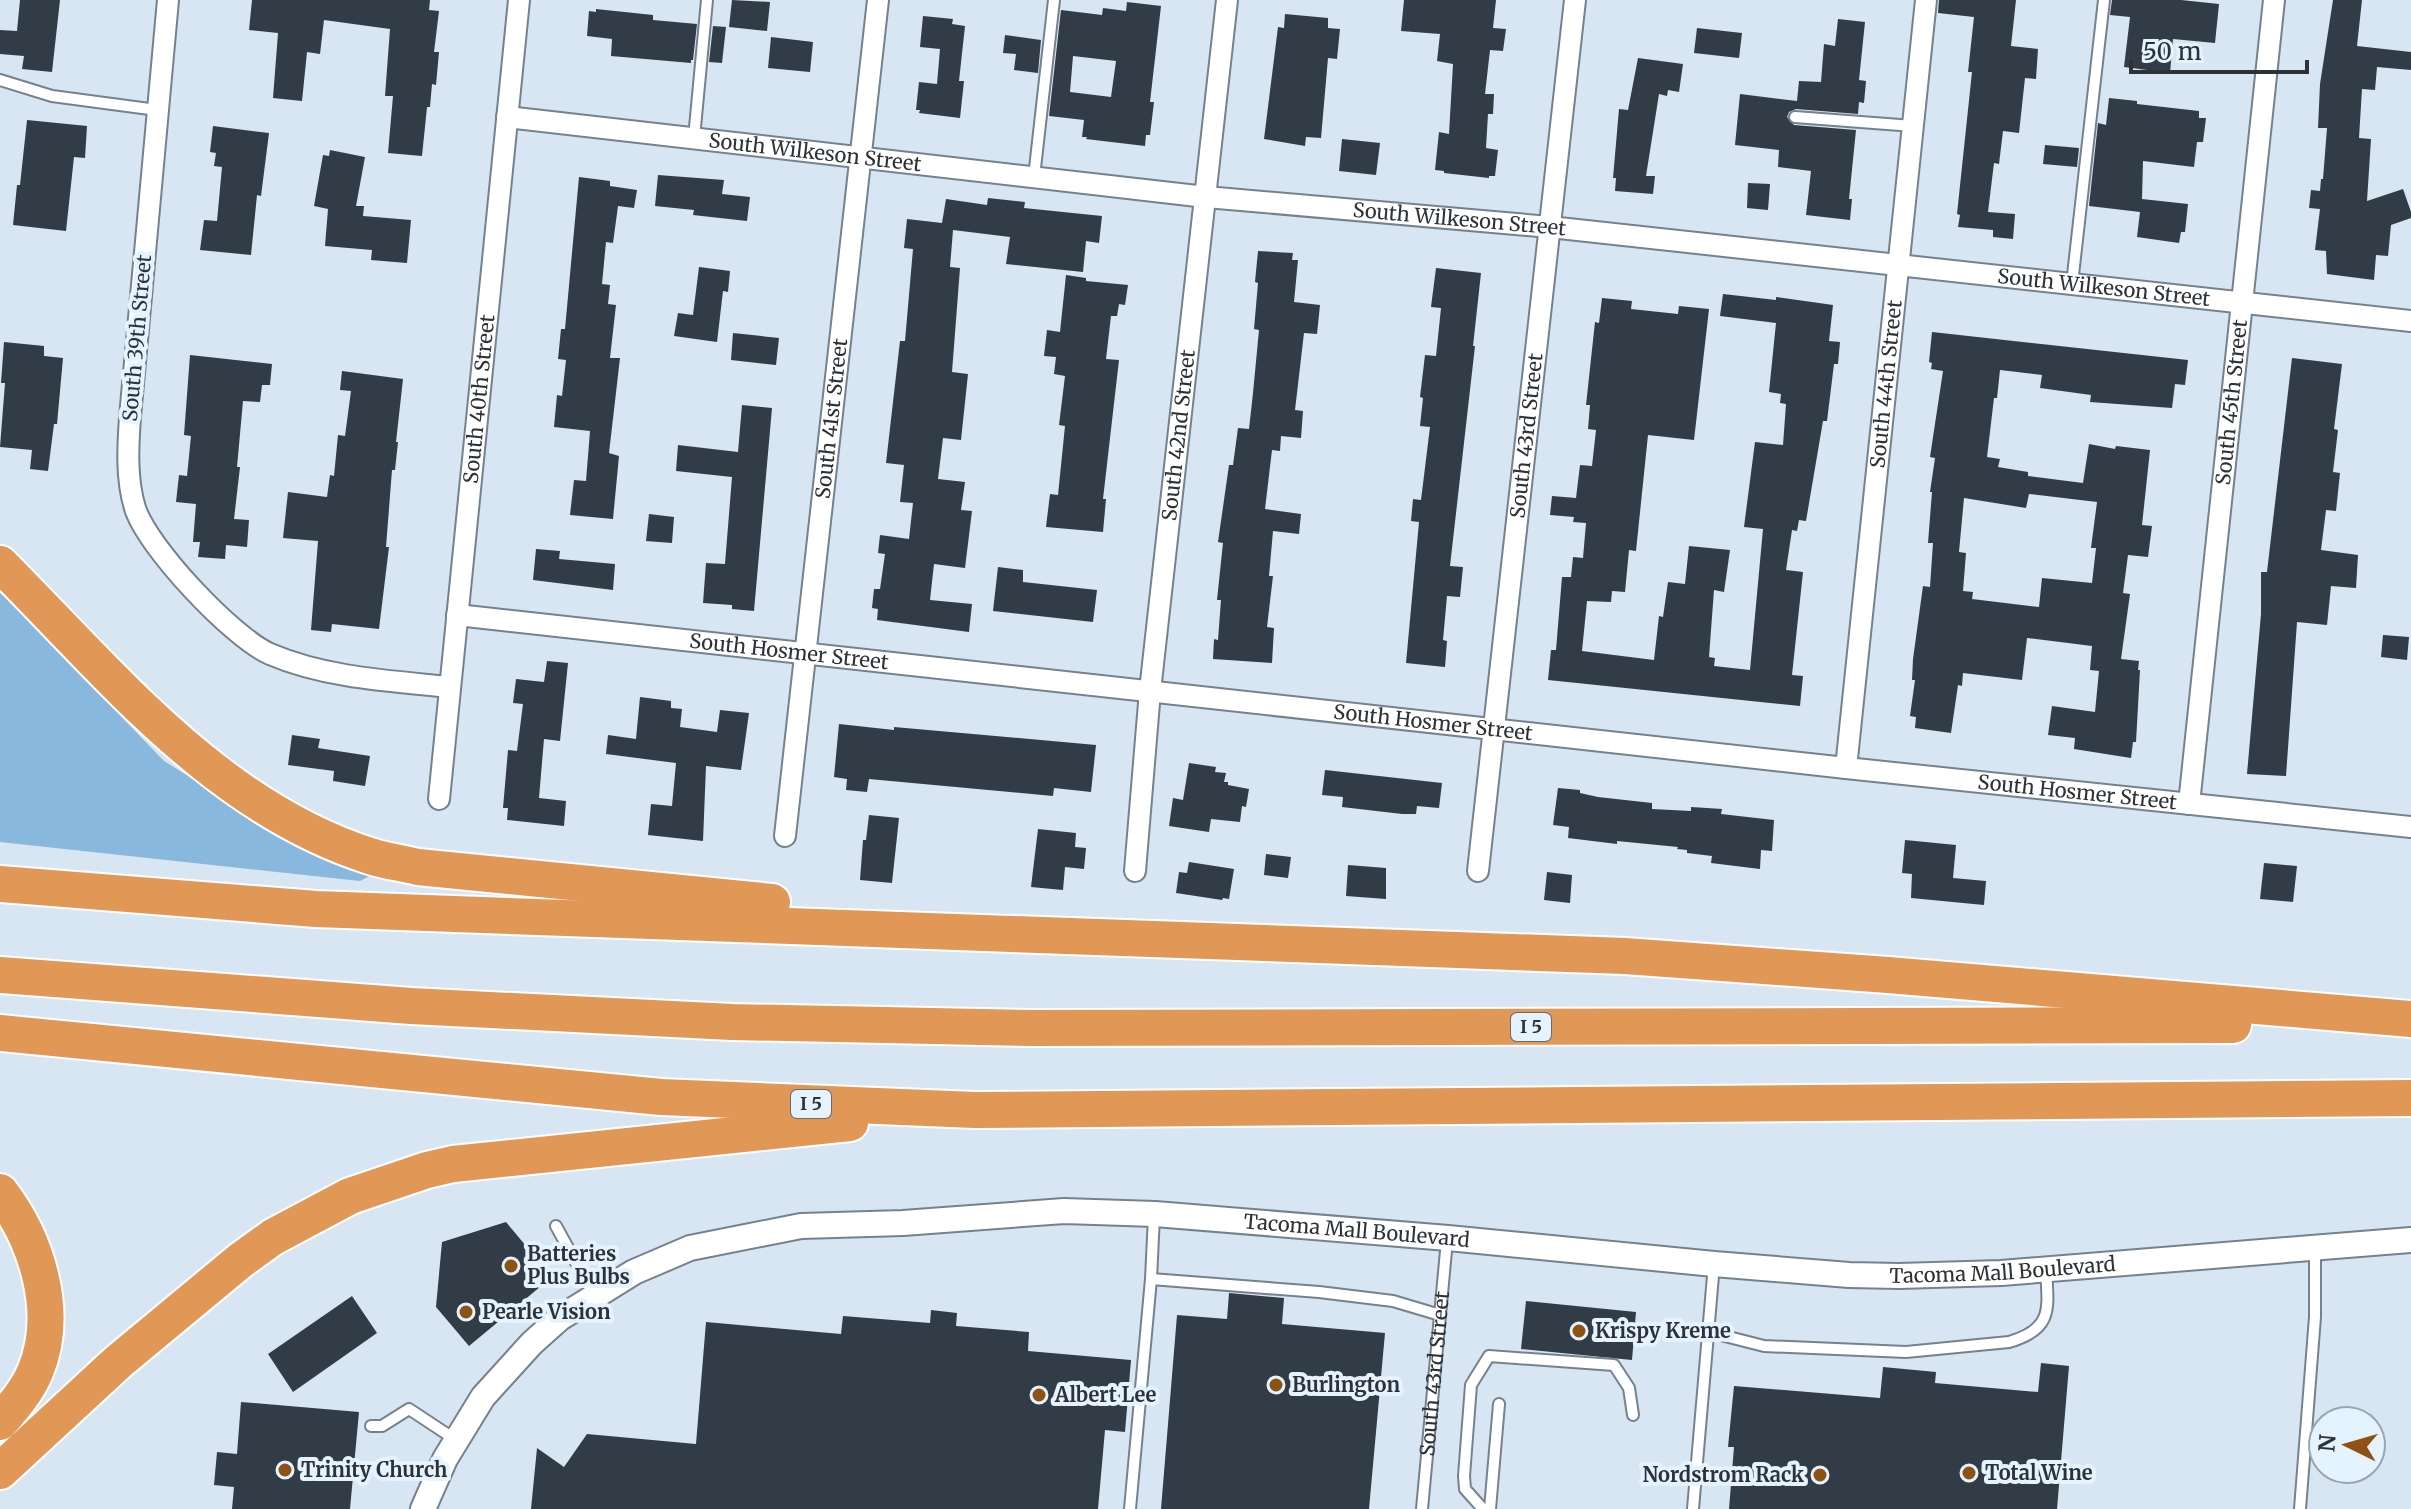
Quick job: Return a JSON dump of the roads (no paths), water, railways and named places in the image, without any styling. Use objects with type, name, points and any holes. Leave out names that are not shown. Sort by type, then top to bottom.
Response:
[{"type":"highway","points":[[0,564],[174,740],[227,782],[278,815],[371,857],[418,867],[1147,938]]},
{"type":"highway","points":[[0,884],[316,909],[1625,956],[1888,975],[2411,1022]]},
{"type":"highway","name":"I 5","points":[[0,975],[411,1006],[748,1022],[1033,1028],[2411,1022]]},
{"type":"highway","name":"I 5","points":[[0,1033],[661,1097],[975,1110],[2411,1098]]},
{"type":"highway","points":[[3,1467],[118,1362],[241,1260],[286,1229],[350,1196],[453,1164],[975,1110]]},
{"type":"highway","points":[[0,1192],[21,1221],[36,1255],[44,1292],[44,1334],[36,1371],[17,1403],[0,1422]]},
{"type":"street","name":"South 39th Street","points":[[168,0],[128,446],[132,497],[139,520],[202,598],[252,645],[316,669],[379,680],[450,687]]},
{"type":"street","name":"South 40th Street","points":[[439,799],[519,0]]},
{"type":"street","name":"South 41st Street","points":[[785,836],[878,0]]},
{"type":"street","name":"South 42nd Street","points":[[1135,871],[1150,691],[1227,0]]},
{"type":"street","name":"South 43rd Street","points":[[1478,871],[1575,0]]},
{"type":"street","name":"South 44th Street","points":[[1846,768],[1926,0]]},
{"type":"street","name":"South 45th Street","points":[[2189,804],[2274,0]]},
{"type":"street","name":"South Wilkeson Street","points":[[507,117],[1206,197],[1550,227],[2411,321]]},
{"type":"street","name":"South Hosmer Street","points":[[457,615],[2411,827]]},
{"type":"street","name":"Tacoma Mall Boulevard","points":[[423,1509],[445,1459],[483,1397],[532,1343],[560,1318],[634,1272],[690,1248],[801,1226],[903,1223],[1064,1211],[1155,1214],[1714,1264],[1887,1276],[2046,1269],[2411,1240]]},
{"type":"lane","points":[[694,138],[707,0]]},
{"type":"lane","points":[[1034,177],[1054,0]]},
{"type":"lane","points":[[2072,284],[2104,0]]},
{"type":"lane","points":[[0,80],[52,96],[157,110]]},
{"type":"lane","points":[[1795,117],[1913,126]]},
{"type":"lane","points":[[1130,1509],[1155,1214]]},
{"type":"lane","points":[[556,1226],[595,1297]]},
{"type":"lane","name":"South 43rd Street","points":[[1422,1509],[1448,1238]]},
{"type":"lane","points":[[2300,1509],[2315,1317],[2315,1247]]},
{"type":"lane","points":[[1693,1509],[1714,1264]]},
{"type":"lane","points":[[1709,1332],[1764,1346],[1906,1352],[2009,1342],[2025,1338],[2040,1327],[2048,1313],[2046,1269]]},
{"type":"lane","points":[[1151,1279],[1393,1301],[1440,1315]]},
{"type":"lane","points":[[1483,1509],[1465,1489],[1464,1476],[1471,1385],[1489,1356],[1614,1365],[1629,1388],[1633,1415]]},
{"type":"lane","points":[[1490,1509],[1499,1404]]},
{"type":"lane","points":[[371,1426],[382,1426],[409,1409],[456,1440]]},
{"type":"place","name":"Batteries Plus Bulbs","points":[[511,1266]]},
{"type":"place","name":"Pearle Vision","points":[[466,1312]]},
{"type":"place","name":"Krispy Kreme","points":[[1579,1331]]},
{"type":"place","name":"Burlington","points":[[1276,1385]]},
{"type":"place","name":"Albert Lee","points":[[1039,1395]]},
{"type":"place","name":"Trinity Church","points":[[285,1470]]},
{"type":"place","name":"Total Wine","points":[[1969,1473]]},
{"type":"place","name":"Nordstrom Rack","points":[[1820,1475]]}]
